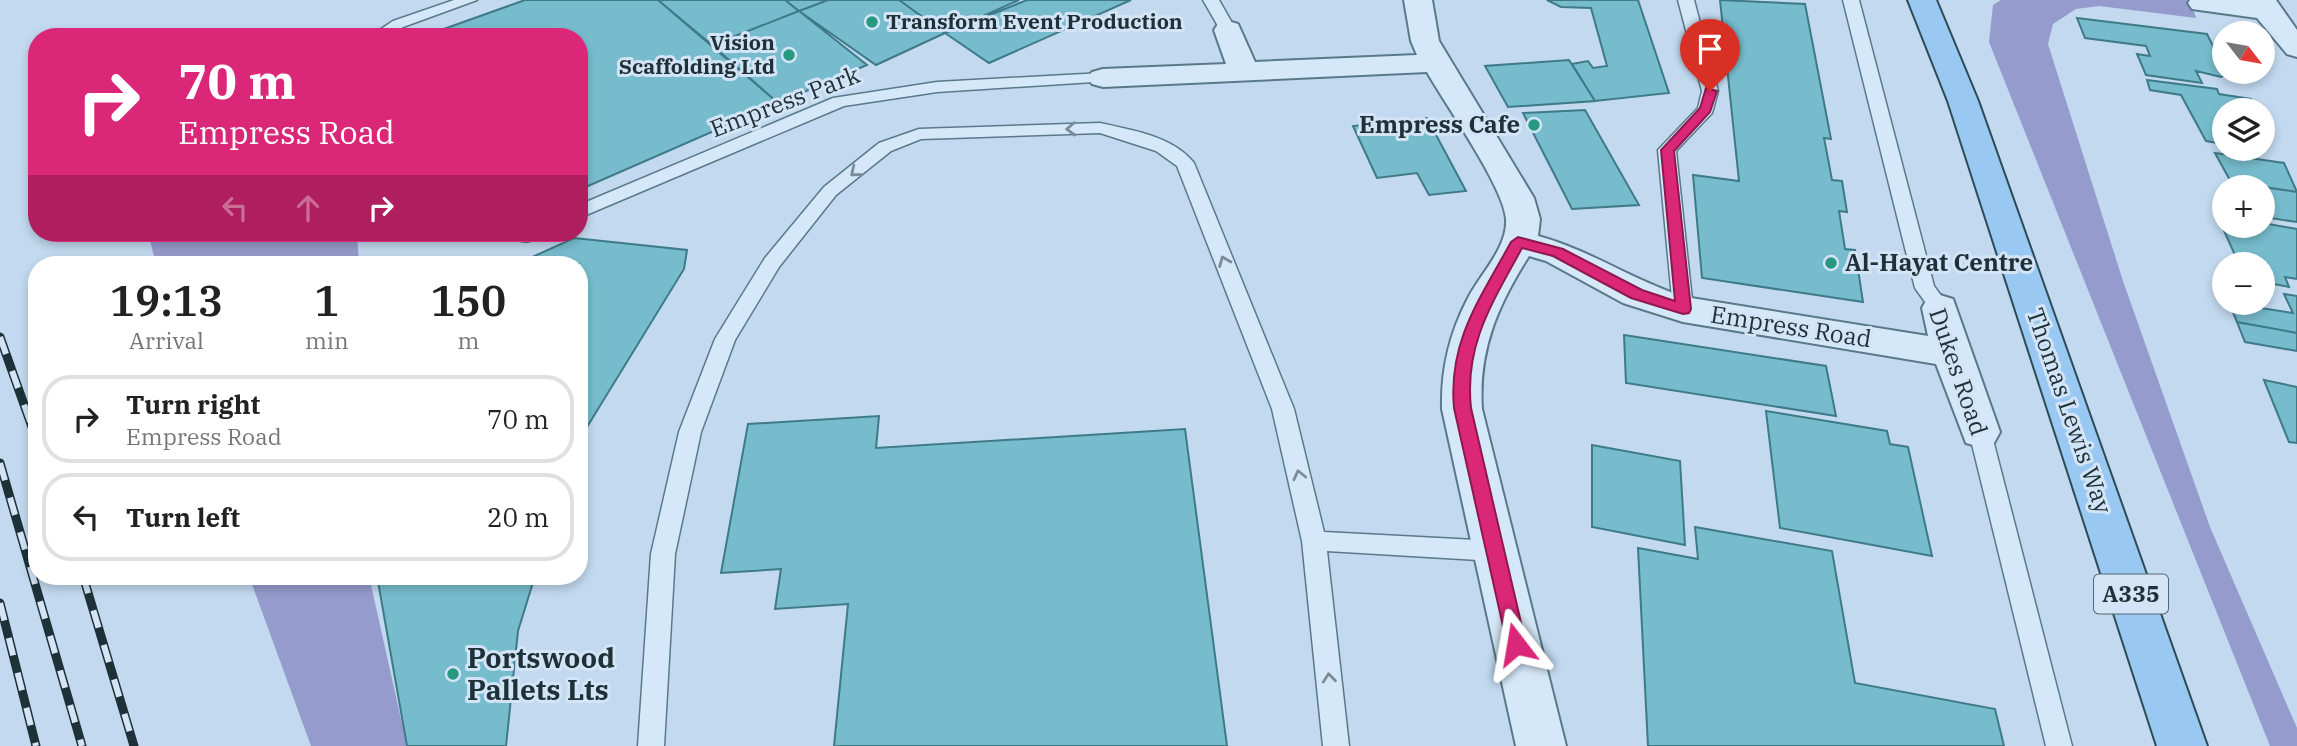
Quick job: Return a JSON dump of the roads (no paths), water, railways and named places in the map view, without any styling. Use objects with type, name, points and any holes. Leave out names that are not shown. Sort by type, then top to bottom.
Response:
[{"type":"main road","name":"Thomas Lewis Way","points":[[1922,0],[1971,126],[2182,746]]},
{"type":"street","points":[[1418,0],[1425,41],[1436,64],[1519,201],[1524,221],[1518,242],[1472,328],[1460,378],[1462,408],[1541,746]]},
{"type":"street","points":[[2202,3],[2264,5],[2297,48]]},
{"type":"street","points":[[1227,30],[1243,70]]},
{"type":"street","points":[[1102,78],[1436,64]]},
{"type":"street","name":"Empress Road","points":[[1518,242],[1558,253],[1636,294],[1683,309],[1951,353]]},
{"type":"street","name":"Dukes Road","points":[[1940,308],[1951,353],[1980,432]]},
{"type":"lane","points":[[392,28],[469,0]]},
{"type":"lane","points":[[1211,0],[1227,30]]},
{"type":"lane","points":[[1683,309],[1667,150],[1706,109],[1710,91],[1686,0]]},
{"type":"lane","name":"Dukes Road","points":[[1851,0],[1925,288],[1940,308]]},
{"type":"lane","name":"Empress Park","points":[[588,208],[839,102],[883,92],[927,87],[1102,78]]},
{"type":"lane","points":[[651,746],[663,554],[690,432],[725,339],[772,263],[831,191],[885,147],[919,134],[1100,128],[1131,135],[1162,148],[1185,163],[1283,409],[1314,541],[1336,746]]},
{"type":"lane","name":"Dukes Road","points":[[1980,432],[2059,746]]},
{"type":"lane","points":[[1314,541],[1495,551]]},
{"type":"railway","points":[[0,337],[28,416]]},
{"type":"railway","points":[[0,463],[28,560]]},
{"type":"railway","points":[[35,585],[82,746]]},
{"type":"railway","points":[[86,585],[134,746]]},
{"type":"railway","points":[[0,603],[36,746]]},
{"type":"place","name":"Transform Event Production","points":[[872,22]]},
{"type":"place","name":"Vision Scaffolding Ltd","points":[[789,55]]},
{"type":"place","name":"Empress Cafe","points":[[1534,125]]},
{"type":"place","name":"Al-Hayat Centre","points":[[1831,263]]},
{"type":"place","name":"Portswood Pallets Lts","points":[[453,674]]}]
